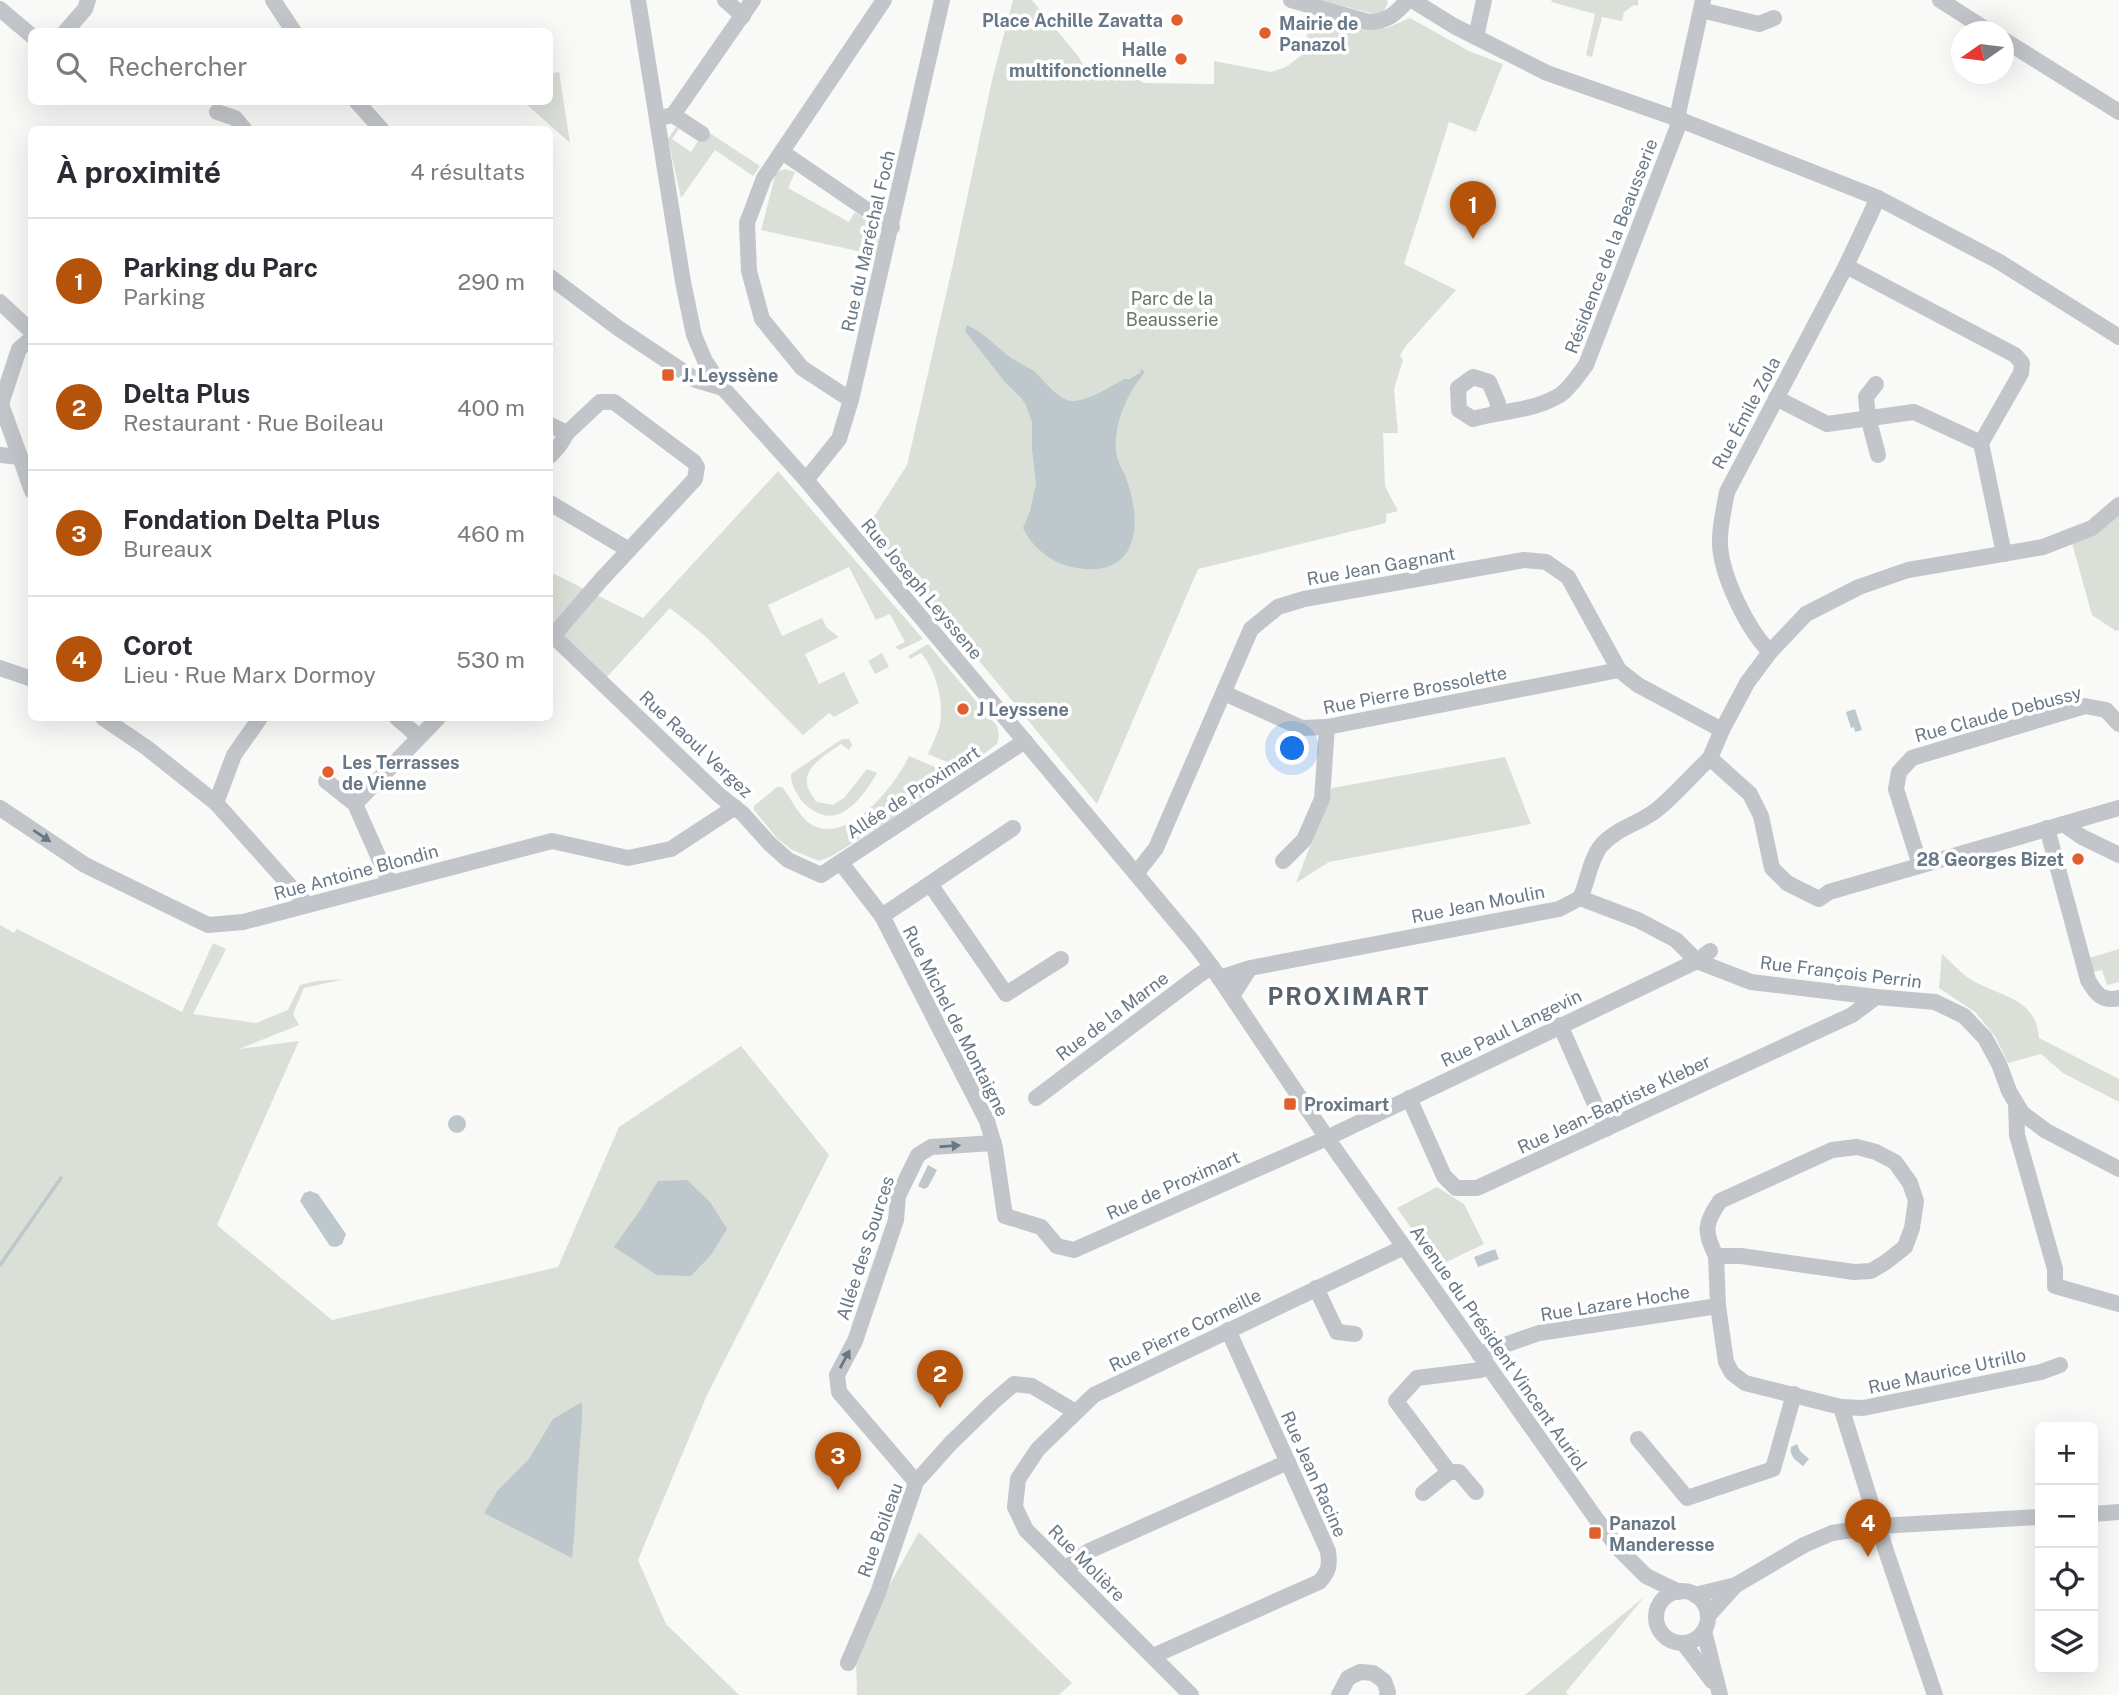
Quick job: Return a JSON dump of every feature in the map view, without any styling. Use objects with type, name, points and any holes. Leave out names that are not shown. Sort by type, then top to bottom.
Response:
[{"type":"street","points":[[68,28],[85,9],[88,0]]},
{"type":"street","points":[[273,0],[291,28]]},
{"type":"street","name":"Rue Joseph Leyssene","points":[[638,0],[665,117],[683,282],[694,335],[705,360],[723,388],[806,480],[1216,973],[1327,1138]]},
{"type":"street","points":[[725,0],[743,16]]},
{"type":"street","points":[[702,134],[665,117],[753,0]]},
{"type":"street","points":[[851,400],[802,369],[762,319],[749,271],[747,223],[764,178],[884,0]]},
{"type":"street","name":"Rue du Maréchal Foch","points":[[806,480],[839,439],[851,400],[942,0]]},
{"type":"street","points":[[1291,0],[1369,22],[1380,22],[1394,15],[1410,0],[1547,73],[1678,119],[1878,198],[1998,261],[2117,332]]},
{"type":"street","points":[[1476,37],[1484,0]]},
{"type":"street","points":[[1940,0],[1973,21]]},
{"type":"street","points":[[1702,5],[1759,24],[1774,19]]},
{"type":"street","name":"Résidence de la Beausserie","points":[[1497,412],[1523,410],[1561,394],[1586,365],[1677,128],[1702,5]]},
{"type":"street","points":[[0,9],[28,33]]},
{"type":"street","points":[[2014,46],[2119,112]]},
{"type":"street","points":[[359,105],[378,126]]},
{"type":"street","points":[[217,112],[235,118],[242,126]]},
{"type":"street","points":[[782,152],[892,227]]},
{"type":"street","name":"Rue Émile Zola","points":[[1770,652],[1755,635],[1726,573],[1720,546],[1727,492],[1846,266],[1878,198]]},
{"type":"street","points":[[1846,266],[2015,355],[2021,363],[2021,373],[1981,443],[2004,554]]},
{"type":"street","points":[[553,279],[618,328],[696,380],[723,388]]},
{"type":"street","points":[[0,302],[28,328]]},
{"type":"street","points":[[28,341],[19,349],[1,405],[28,480]]},
{"type":"street","points":[[677,367],[705,360]]},
{"type":"street","points":[[1876,384],[1866,397],[1868,417],[1878,454]]},
{"type":"street","points":[[1776,398],[1827,424],[1914,412],[1981,443]]},
{"type":"street","points":[[553,453],[567,433],[600,402],[614,402],[694,461],[697,467],[695,479],[553,632]]},
{"type":"street","points":[[553,426],[567,433]]},
{"type":"street","points":[[0,455],[20,457]]},
{"type":"street","points":[[553,505],[629,550]]},
{"type":"street","points":[[1703,956],[1638,920],[1580,898],[1587,884],[1594,856],[1602,844],[1623,828],[1657,810],[1710,758],[1747,683],[1770,652],[1806,614],[1858,587],[1908,570],[2043,547],[2092,528],[2119,505]]},
{"type":"street","name":"Rue Jean Gagnant","points":[[1136,874],[1156,848],[1251,629],[1278,607],[1304,599],[1524,559],[1546,562],[1569,577],[1619,670],[1638,685],[1722,730]]},
{"type":"street","name":"Rue Raoul Vergez","points":[[553,636],[788,860],[821,875]]},
{"type":"street","name":"Rue Pierre Brossolette","points":[[1224,693],[1302,728],[1326,727],[1619,670]]},
{"type":"street","points":[[1,672],[28,678]]},
{"type":"street","name":"Rue Claude Debussy","points":[[1920,865],[1896,789],[1899,772],[1912,758],[2085,706],[2106,710],[2119,724]]},
{"type":"street","points":[[107,721],[147,748],[216,803],[307,905]]},
{"type":"street","points":[[216,803],[234,755],[258,721]]},
{"type":"street","points":[[400,721],[419,737]]},
{"type":"street","points":[[355,804],[435,721]]},
{"type":"street","points":[[1283,861],[1304,840],[1322,799],[1326,727]]},
{"type":"street","name":"Allée de Proximart","points":[[821,875],[1025,741]]},
{"type":"street","points":[[1710,758],[1750,794],[1761,816],[1772,868],[1787,883],[1819,899],[1829,892],[2119,808]]},
{"type":"street","points":[[326,781],[355,804],[390,883]]},
{"type":"street","name":"Rue Antoine Blondin","points":[[0,808],[85,865],[208,925],[243,922],[552,841],[628,858],[671,849],[735,807]]},
{"type":"street","points":[[2055,826],[2119,855]]},
{"type":"street","points":[[2055,826],[2088,980],[2097,995],[2109,1000],[2119,998]]},
{"type":"street","points":[[882,916],[1013,828]]},
{"type":"street","name":"Rue Michel de Montaigne","points":[[841,863],[882,916],[987,1121],[994,1143],[1005,1216],[1041,1227]]},
{"type":"street","points":[[930,884],[1006,994],[1060,959]]},
{"type":"street","name":"Rue Jean Moulin","points":[[1216,973],[1559,909],[1580,898]]},
{"type":"street","name":"Rue François Perrin","points":[[1703,956],[1751,982],[1935,1002],[1964,1016],[1985,1038],[2022,1113],[2046,1131],[2119,1169]]},
{"type":"street","name":"Rue Paul Langevin","points":[[1327,1138],[1703,956]]},
{"type":"street","points":[[1231,996],[1250,968]]},
{"type":"street","name":"Rue de la Marne","points":[[1036,1098],[1199,975],[1216,973]]},
{"type":"street","name":"Rue Jean-Baptiste Kleber","points":[[1409,1098],[1444,1176],[1457,1188],[1477,1188],[1852,1015],[1876,997]]},
{"type":"street","points":[[1560,1025],[1606,1129]]},
{"type":"street","points":[[2017,1104],[2017,1135],[2055,1269],[2055,1286],[2119,1304]]},
{"type":"street","name":"Rue de Proximart","points":[[1041,1227],[1057,1246],[1074,1250],[1327,1138]]},
{"type":"street","name":"Avenue du Président Vincent Auriol","points":[[1327,1138],[1611,1538],[1646,1576],[1687,1593]]},
{"type":"street","name":"Allée des Sources","points":[[916,1482],[839,1392],[837,1375],[855,1341],[896,1220],[898,1196],[918,1156],[931,1147],[994,1143]]},
{"type":"street","points":[[1716,1256],[1741,1255],[1854,1272],[1871,1271],[1905,1247],[1912,1228],[1916,1201],[1910,1183],[1895,1162],[1876,1152],[1857,1147],[1832,1150],[1720,1201],[1708,1218],[1707,1237],[1716,1256],[1718,1306],[1726,1362],[1732,1373],[1745,1383],[1841,1408],[1935,1695]]},
{"type":"street","name":"Rue Pierre Corneille","points":[[1074,1411],[1094,1395],[1404,1247]]},
{"type":"street","points":[[1316,1288],[1337,1332],[1355,1334]]},
{"type":"street","name":"Rue Lazare Hoche","points":[[1449,1472],[1396,1401],[1417,1378],[1481,1370],[1484,1361],[1539,1333],[1718,1306]]},
{"type":"street","name":"Rue Jean Racine","points":[[1153,1656],[1319,1582],[1330,1564],[1328,1551],[1228,1331]]},
{"type":"street","name":"Rue Maurice Utrillo","points":[[1841,1408],[1863,1408],[2041,1372],[2060,1365]]},
{"type":"street","name":"Rue Boileau","points":[[848,1663],[878,1593],[916,1482],[950,1444],[1014,1384],[1032,1386],[1074,1411]]},
{"type":"street","points":[[1638,1439],[1687,1498],[1773,1469],[1794,1394]]},
{"type":"street","name":"Rue Molière","points":[[1074,1411],[1038,1449],[1017,1479],[1015,1507],[1026,1530],[1191,1695]]},
{"type":"street","points":[[1065,1569],[1089,1551],[1287,1462]]},
{"type":"street","points":[[1423,1493],[1449,1472],[1459,1472],[1476,1492]]},
{"type":"street","points":[[2098,1514],[2119,1512]]},
{"type":"street","points":[[1736,1585],[1706,1623],[1699,1637],[1684,1643],[1668,1640],[1659,1632],[1656,1612],[1664,1598],[1736,1585],[1804,1545],[1832,1533],[1879,1526],[2035,1517]]},
{"type":"street","name":"Avenue du Président Vincent Auriol","points":[[1646,1576],[1656,1612]]},
{"type":"street","points":[[1687,1593],[1704,1604],[1718,1691]]},
{"type":"street","points":[[1684,1643],[1718,1691]]},
{"type":"street","points":[[1339,1695],[1348,1678],[1360,1672],[1373,1673],[1384,1681],[1387,1695]]},
{"type":"green space","name":"Parc de la Beausserie","points":[[1013,0],[1032,0],[1083,65],[1114,64],[1144,83],[1214,84],[1214,61],[1271,72],[1286,67],[1302,55],[1309,28],[1315,20],[1324,18],[1371,29],[1387,28],[1410,18],[1469,51],[1503,64],[1476,132],[1449,122],[1404,264],[1456,290],[1400,355],[1403,360],[1394,389],[1398,433],[1383,433],[1385,486],[1398,511],[1386,514],[1386,523],[1198,569],[1097,804],[868,526],[907,465],[992,80]]},
{"type":"green space","points":[[1318,0],[1387,0],[1388,3],[1384,11],[1375,14]]},
{"type":"green space","points":[[1638,0],[1638,6],[1634,5],[1624,12],[1622,21],[1602,17],[1592,57],[1586,55],[1595,14],[1551,2]]},
{"type":"green space","points":[[559,72],[570,143],[527,105],[553,105],[553,73]]},
{"type":"green space","points":[[676,127],[679,129],[672,139],[691,152],[705,130],[760,166],[753,176],[715,150],[681,198],[668,139]]},
{"type":"green space","points":[[785,169],[795,172],[788,188],[849,222],[855,212],[873,225],[880,235],[876,255],[761,230],[776,172]]},
{"type":"green space","points":[[778,471],[923,639],[900,650],[895,647],[905,642],[890,614],[876,620],[849,567],[768,605],[782,636],[822,618],[827,628],[839,637],[805,654],[819,684],[844,672],[859,703],[834,717],[829,713],[803,735],[705,636],[670,608],[606,678],[553,627],[553,573],[643,618]]},
{"type":"green space","points":[[2119,514],[2119,630],[2116,631],[2092,615],[2072,543]]},
{"type":"green space","points":[[928,644],[997,726],[997,744],[964,769],[928,754],[941,719],[938,689],[927,660],[921,653],[910,659],[908,656]]},
{"type":"green space","points":[[882,653],[889,667],[875,674],[868,661]]},
{"type":"green space","points":[[842,739],[849,739],[852,745],[849,750],[841,744],[811,768],[807,783],[817,802],[833,805],[844,798],[867,769],[877,773],[866,791],[851,807],[834,815],[824,815],[814,811],[801,800],[791,774]]},
{"type":"green space","points":[[909,756],[954,775],[892,819],[819,861],[792,850],[777,838],[754,810],[754,806],[777,787],[782,787],[812,825],[826,829],[841,827],[855,820],[882,796]]},
{"type":"green space","points":[[1505,757],[1531,824],[1329,862],[1296,883],[1332,788]]},
{"type":"green space","points":[[0,925],[14,933],[17,929],[182,1012],[213,943],[226,949],[193,1014],[256,1023],[288,1010],[300,985],[345,979],[304,988],[293,1014],[299,1025],[239,1049],[299,1041],[217,1225],[332,1320],[558,1267],[619,1127],[741,1046],[829,1155],[707,1395],[638,1560],[666,1624],[739,1695],[0,1695]]},
{"type":"green space","points":[[2119,949],[2119,982],[2107,985],[2102,970],[2093,972],[2089,958]]},
{"type":"green space","points":[[1942,954],[1978,984],[2023,1005],[2031,1013],[2039,1038],[2119,1079],[2119,1102],[2063,1073],[2041,1054],[2008,1063],[1995,1036],[1975,1012],[1939,988]]},
{"type":"green space","points":[[1437,1187],[1464,1204],[1484,1244],[1438,1266],[1397,1208]]},
{"type":"green space","points":[[919,1532],[1072,1683],[1059,1695],[857,1695],[856,1660],[885,1593]]},
{"type":"green space","points":[[1644,1597],[1566,1692],[1568,1695],[1525,1695]]},
{"type":"shaded area","points":[[967,325],[1011,358],[1035,372],[1058,395],[1068,400],[1087,398],[1124,379],[1130,379],[1140,373],[1141,369],[1145,372],[1127,399],[1117,430],[1117,455],[1132,498],[1134,531],[1123,557],[1112,565],[1097,569],[1068,566],[1045,555],[1027,536],[1023,528],[1036,484],[1032,422],[1021,398],[1004,381],[965,331]]},
{"type":"shaded area","points":[[1855,709],[1862,730],[1855,732],[1846,712]]},
{"type":"shaded area","points":[[457,1115],[463,1118],[466,1124],[463,1130],[457,1133],[451,1130],[448,1124],[451,1118]]},
{"type":"shaded area","points":[[928,1165],[937,1170],[928,1187],[924,1189],[918,1186]]},
{"type":"shaded area","points":[[687,1180],[710,1202],[727,1229],[711,1255],[691,1276],[657,1275],[614,1247],[658,1181]]},
{"type":"shaded area","points":[[310,1191],[318,1194],[346,1234],[342,1244],[330,1246],[300,1201],[304,1193]]},
{"type":"shaded area","points":[[1495,1249],[1499,1259],[1478,1267],[1474,1257]]},
{"type":"shaded area","points":[[582,1402],[572,1558],[484,1513],[498,1490],[529,1459],[553,1419]]},
{"type":"shaded area","points":[[1797,1444],[1809,1459],[1803,1466],[1791,1453],[1791,1447]]},
{"type":"waterway","points":[[0,1265],[61,1178]]},
{"type":"place","name":"Place Achille Zavatta","points":[[1177,20]]},
{"type":"place","name":"Mairie de Panazol","points":[[1265,33]]},
{"type":"place","name":"Halle multifonctionnelle","points":[[1181,59]]},
{"type":"place","name":"Parking du Parc","points":[[1473,239]]},
{"type":"place","name":"J. Leyssène","points":[[668,375]]},
{"type":"place","name":"J Leyssene","points":[[963,709]]},
{"type":"place","name":"Les Terrasses de Vienne","points":[[328,772]]},
{"type":"place","name":"28 Georges Bizet","points":[[2078,859]]},
{"type":"place","name":"Proximart","points":[[1290,1104]]},
{"type":"place","name":"Delta Plus","points":[[940,1408]]},
{"type":"place","name":"Fondation Delta Plus","points":[[838,1490]]},
{"type":"place","name":"Panazol Manderesse","points":[[1595,1533]]},
{"type":"place","name":"Corot","points":[[1868,1557]]},
{"type":"district","name":"PROXIMART","points":[[1349,996]]}]
